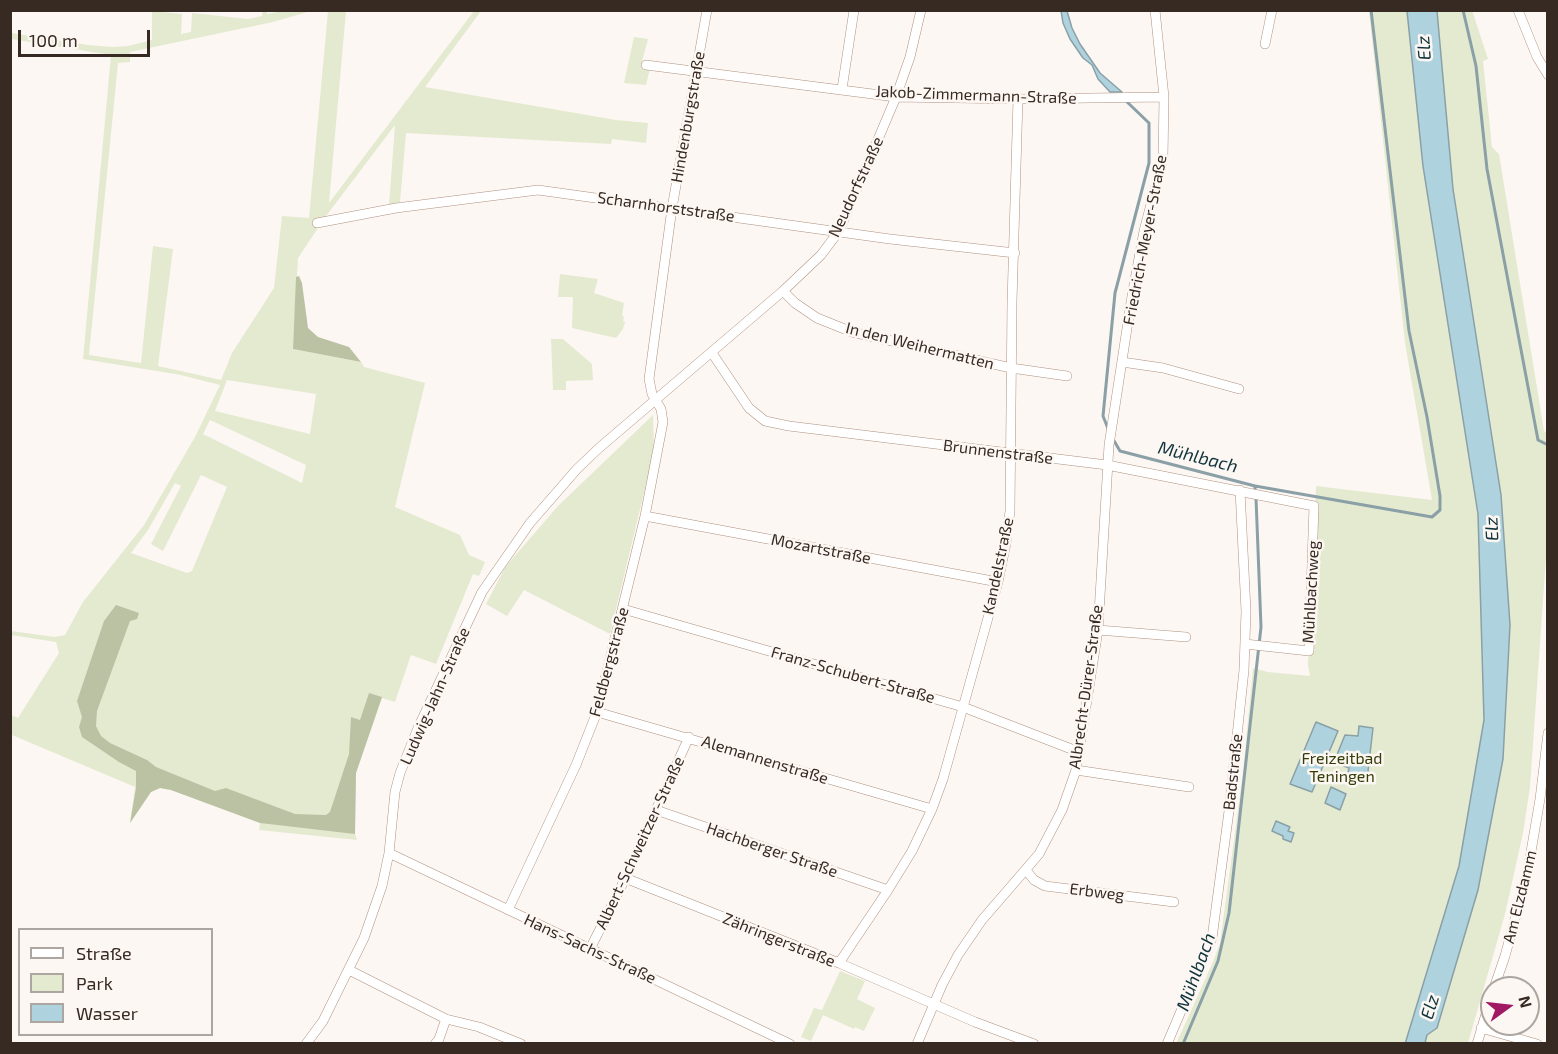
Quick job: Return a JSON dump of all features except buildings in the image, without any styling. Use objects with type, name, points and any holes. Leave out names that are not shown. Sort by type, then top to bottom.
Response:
[{"type":"street","name":"Hindenburgstraße","points":[[656,400],[652,394],[649,379],[672,208],[707,10]]},
{"type":"street","points":[[842,89],[854,10]]},
{"type":"street","name":"Neudorfstraße","points":[[656,400],[783,291],[821,255],[839,231],[896,96],[910,57],[921,10]]},
{"type":"street","name":"Friedrich-Meyer-Straße","points":[[1107,465],[1144,231],[1163,158],[1164,97],[1155,10]]},
{"type":"street","points":[[1265,44],[1272,10]]},
{"type":"street","points":[[1518,10],[1536,57],[1548,75]]},
{"type":"street","name":"Jakob-Zimmermann-Straße","points":[[646,65],[896,96],[1018,99],[1164,97]]},
{"type":"street","name":"Kandelstraße","points":[[838,963],[912,851],[932,809],[944,779],[998,582],[1010,511],[1018,99]]},
{"type":"street","name":"Scharnhorststraße","points":[[317,223],[396,208],[538,190],[1015,253]]},
{"type":"street","name":"In den Weihermatten","points":[[783,291],[795,303],[817,318],[852,332],[1011,368],[1066,376]]},
{"type":"street","name":"Brunnenstraße","points":[[712,353],[749,408],[765,421],[789,426],[1107,465],[1314,506]]},
{"type":"street","points":[[1122,362],[1163,368],[1239,389]]},
{"type":"street","name":"Feldbergstraße","points":[[508,910],[576,765],[597,712],[645,516],[663,422],[661,409],[656,400]]},
{"type":"street","name":"Ludwig-Jahn-Straße","points":[[306,1044],[323,1021],[364,938],[382,886],[390,853],[394,792],[400,773],[418,728],[482,592],[530,523],[573,473],[656,400]]},
{"type":"street","name":"Albrecht-Dürer-Straße","points":[[917,1044],[933,1004],[958,955],[982,920],[1039,854],[1062,810],[1076,770],[1098,630],[1107,465]]},
{"type":"street","name":"Badstraße","points":[[1167,1044],[1212,938],[1229,811],[1249,645],[1240,490]]},
{"type":"street","name":"Mühlbachweg","points":[[1249,645],[1309,651],[1314,506]]},
{"type":"street","name":"Mozartstraße","points":[[645,516],[998,582]]},
{"type":"street","name":"Franz-Schubert-Straße","points":[[623,609],[963,707],[1079,752]]},
{"type":"street","points":[[1098,630],[1186,637]]},
{"type":"street","name":"Alemannenstraße","points":[[597,712],[932,809]]},
{"type":"street","name":"Am Elzdamm","points":[[1498,976],[1527,876],[1548,734]]},
{"type":"street","name":"Albert-Schweitzer-Straße","points":[[591,949],[689,737]]},
{"type":"street","points":[[1076,770],[1189,787]]},
{"type":"street","name":"Hachberger Straße","points":[[656,810],[888,890]]},
{"type":"street","name":"Hans-Sachs-Straße","points":[[390,853],[787,1043]]},
{"type":"street","name":"Erbweg","points":[[1026,870],[1034,880],[1045,886],[1174,902]]},
{"type":"street","name":"Zähringerstraße","points":[[625,878],[1034,1044]]},
{"type":"street","points":[[350,970],[446,1019],[479,1027],[521,1044]]},
{"type":"street","points":[[435,1044],[439,1040],[446,1019]]},
{"type":"street","points":[[1509,1036],[1537,1044]]},
{"type":"green space","points":[[1472,10],[1488,59],[1483,61],[1492,147],[1499,154],[1544,431],[1547,433],[1547,543],[1530,787],[1523,833],[1505,914],[1487,976],[1480,976],[1480,1001],[1468,1043],[1425,1044],[1427,1035],[1437,1028],[1478,890],[1503,759],[1510,625],[1501,495],[1453,189],[1437,11]]},
{"type":"green space","points":[[152,11],[182,14],[181,34],[191,32],[192,13],[248,19],[262,16],[263,11],[267,11],[267,14],[282,11],[311,11],[273,22],[130,52],[130,62],[118,63],[89,355],[141,363],[153,246],[173,249],[158,366],[221,380],[232,353],[274,288],[282,216],[309,218],[328,11],[346,11],[329,203],[474,11],[481,11],[425,87],[616,120],[648,123],[646,143],[612,139],[611,144],[406,133],[400,202],[389,205],[395,125],[326,216],[298,258],[293,349],[361,362],[364,367],[425,383],[395,507],[460,535],[469,555],[485,562],[479,576],[473,574],[436,664],[411,655],[395,702],[382,698],[356,773],[355,834],[357,840],[259,830],[260,823],[160,788],[151,792],[130,823],[135,787],[12,735],[11,737],[11,715],[18,718],[59,653],[56,642],[11,635],[11,631],[55,637],[65,635],[83,602],[144,525],[195,437],[220,385],[181,375],[83,359],[111,55],[11,39],[11,33],[113,47],[152,40]],"holes":[[[227,380],[316,394],[310,434],[215,411]],[[210,420],[306,465],[302,483],[203,434]],[[201,475],[227,487],[192,571],[187,573],[131,553],[148,530],[175,483],[181,486],[151,544],[163,551]]]},
{"type":"green space","name":"Freizeitbad Teningen","points":[[1369,11],[1407,11],[1423,166],[1478,514],[1484,720],[1459,866],[1405,1043],[1176,1044],[1220,943],[1243,773],[1253,668],[1268,672],[1310,676],[1308,665],[1316,486],[1432,500],[1405,343]]},
{"type":"green space","points":[[634,37],[648,39],[641,65],[650,68],[646,85],[624,83]]},
{"type":"green space","points":[[560,274],[598,279],[594,293],[624,303],[622,316],[625,322],[616,338],[572,328],[573,297],[558,297]]},
{"type":"green space","points":[[299,276],[308,328],[318,337],[349,347],[361,362],[293,349],[296,277]]},
{"type":"green space","points":[[551,339],[563,339],[592,364],[593,380],[566,381],[566,390],[553,390]]},
{"type":"green space","points":[[653,415],[654,451],[610,634],[524,590],[507,616],[486,604],[506,566],[558,506]]},
{"type":"green space","points":[[116,605],[139,613],[137,619],[130,621],[97,711],[96,726],[101,736],[156,767],[215,791],[226,788],[295,814],[326,815],[330,812],[349,754],[351,717],[360,720],[369,693],[382,697],[356,773],[355,834],[260,823],[160,788],[151,792],[130,823],[136,788],[136,771],[82,737],[79,727],[82,717],[77,701],[104,621]]},
{"type":"green space","points":[[840,971],[865,981],[857,999],[875,1008],[864,1031],[823,1015],[811,1041],[801,1037],[814,1008],[822,1010]]},
{"type":"water","points":[[1061,11],[1067,11],[1080,44],[1100,73],[1122,92],[1110,92],[1098,79],[1092,65],[1083,58],[1070,39]]},
{"type":"water","name":"Elz","points":[[1407,11],[1437,11],[1453,189],[1501,495],[1510,625],[1503,759],[1478,890],[1437,1028],[1427,1035],[1425,1043],[1405,1044],[1459,866],[1484,720],[1478,514],[1423,166]]},
{"type":"water","points":[[1316,722],[1338,731],[1312,792],[1290,784]]},
{"type":"water","points":[[1359,726],[1373,728],[1367,780],[1347,778],[1349,768],[1334,762],[1345,735],[1358,736]]},
{"type":"water","points":[[1331,787],[1346,794],[1340,810],[1325,803]]},
{"type":"water","points":[[1276,821],[1290,827],[1288,831],[1294,833],[1291,842],[1272,831]]},
{"type":"waterway","points":[[1255,486],[1432,517],[1440,510],[1440,496],[1427,417],[1409,331],[1371,10]]},
{"type":"waterway","points":[[1463,10],[1476,66],[1487,169],[1538,440],[1548,445]]},
{"type":"waterway","name":"Mühlbach","points":[[1109,431],[1103,416],[1115,293],[1149,163],[1149,123],[1125,100]]},
{"type":"waterway","name":"Mühlbach","points":[[1113,439],[1120,451],[1255,486],[1255,491]]},
{"type":"waterway","name":"Mühlbach","points":[[1183,1044],[1218,961],[1229,913],[1261,627],[1256,498]]}]
